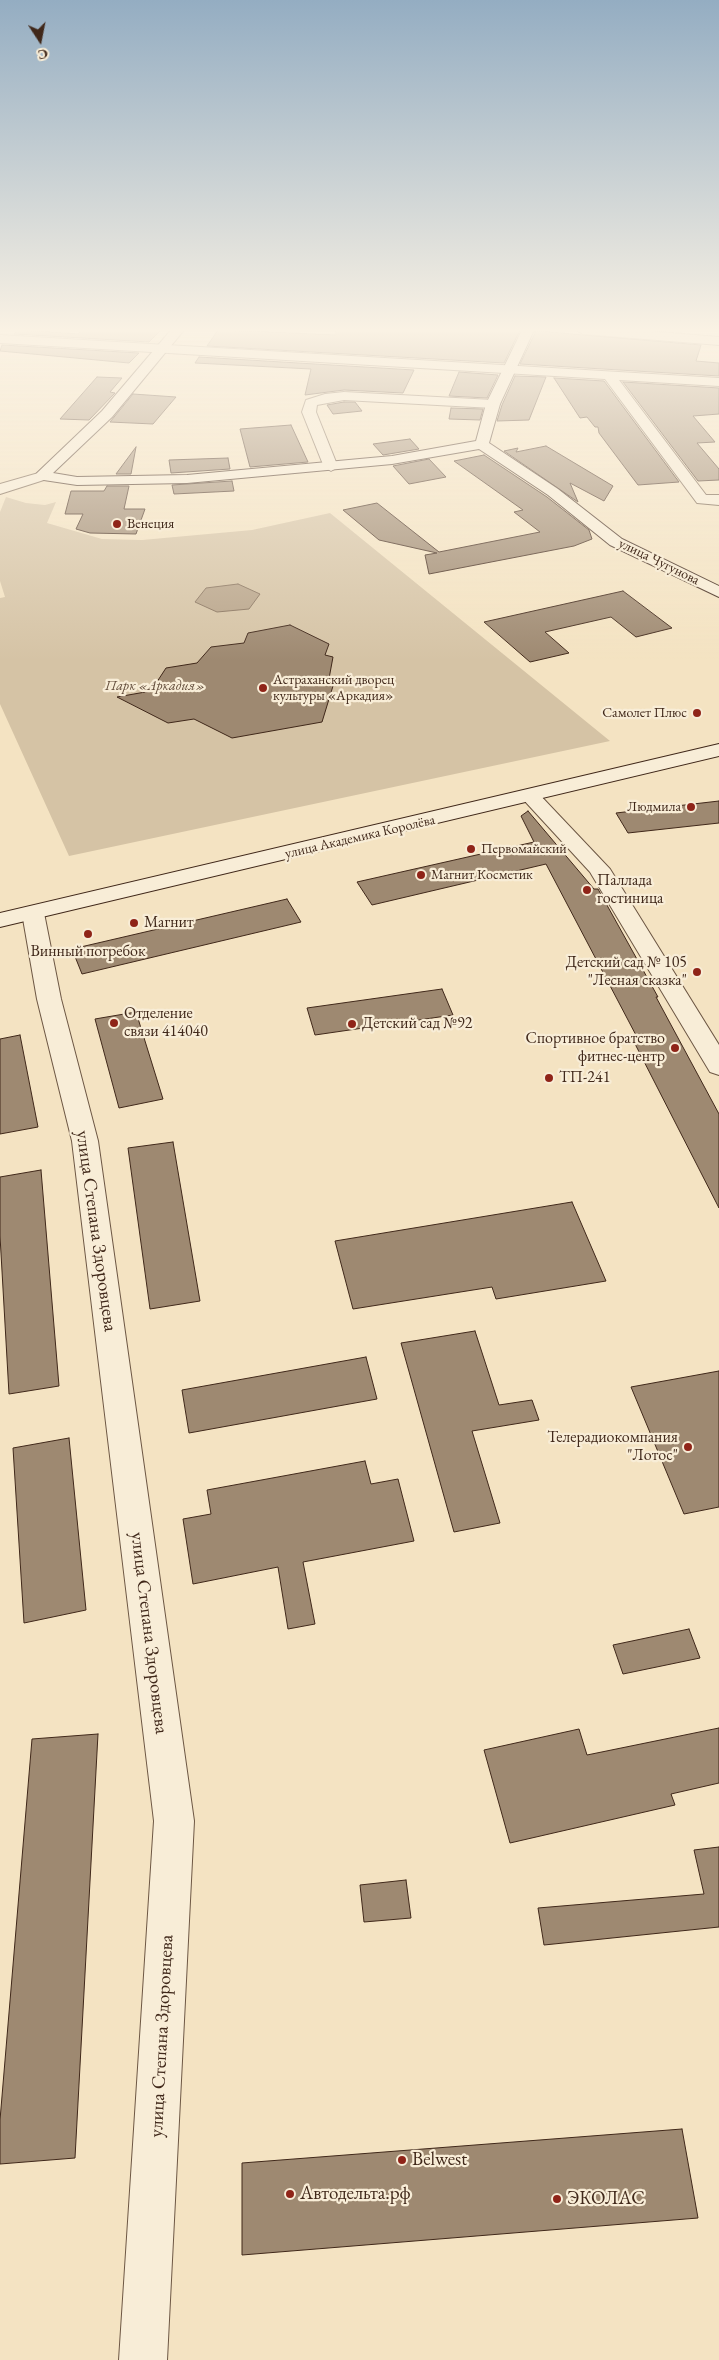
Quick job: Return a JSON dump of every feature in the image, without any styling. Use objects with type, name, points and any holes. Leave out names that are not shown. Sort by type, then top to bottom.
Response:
[{"type":"street","points":[[42,476],[79,440]]},
{"type":"street","points":[[321,440],[332,468]]},
{"type":"street","points":[[0,489],[42,476],[77,481],[187,478],[332,468],[392,460],[482,444],[483,440]]},
{"type":"street","points":[[657,440],[702,500],[719,500]]},
{"type":"street","name":"улица Чугунова","points":[[482,444],[553,492],[616,542],[719,592]]},
{"type":"street","name":"улица Академика Королёва","points":[[16,917],[719,750]]},
{"type":"street","points":[[531,796],[599,869],[719,1066]]},
{"type":"street","name":"улица Степана Здоровцева","points":[[16,917],[39,936],[49,999],[85,1141],[174,1821],[143,2360]]},
{"type":"green space","name":"Парк «Аркадия»","points":[[6,497],[26,503],[45,505],[56,502],[47,523],[102,539],[142,540],[252,530],[330,513],[610,741],[69,856],[0,704],[0,598],[5,597],[0,581],[0,512]]},
{"type":"shaded area","points":[[238,584],[260,594],[249,609],[217,612],[195,602],[206,588]]},
{"type":"building","points":[[243,440],[298,440],[308,462],[250,467]]},
{"type":"building","points":[[411,440],[419,449],[383,455],[373,444]]},
{"type":"building","points":[[604,440],[648,440],[679,482],[638,485]]},
{"type":"building","points":[[667,440],[713,440],[715,442],[697,443],[719,469],[719,480],[698,481]]},
{"type":"building","points":[[546,446],[613,486],[604,501],[570,483],[578,502],[504,451],[518,448],[516,452]]},
{"type":"building","points":[[136,447],[131,474],[116,474]]},
{"type":"building","points":[[484,455],[547,497],[589,530],[592,539],[574,546],[429,574],[425,555],[437,553],[379,540],[343,510],[377,503],[439,552],[540,532],[514,512],[523,510],[454,461]]},
{"type":"building","points":[[228,458],[230,469],[171,473],[169,460]]},
{"type":"building","points":[[429,459],[446,477],[409,484],[393,466]]},
{"type":"building","points":[[232,481],[234,491],[174,494],[172,485]]},
{"type":"building","points":[[107,486],[129,486],[124,509],[145,509],[136,534],[90,533],[76,529],[83,514],[65,514],[71,491],[104,491]]},
{"type":"building","points":[[623,591],[672,628],[636,637],[611,617],[545,632],[569,653],[530,662],[484,622]]},
{"type":"building","points":[[290,625],[329,644],[325,655],[333,657],[328,684],[333,686],[322,722],[232,738],[194,719],[168,723],[117,697],[151,691],[166,668],[197,663],[211,647],[244,643],[248,633]]},
{"type":"building","points":[[719,801],[719,823],[628,833],[616,813]]},
{"type":"building","points":[[528,811],[594,889],[598,889],[658,997],[656,997],[719,1114],[719,1208],[633,1040],[638,1039],[546,864],[372,905],[357,882],[534,842],[521,816]]},
{"type":"building","points":[[287,899],[301,922],[82,974],[72,949]]},
{"type":"building","name":"Детский сад №92","points":[[442,989],[453,1015],[315,1035],[307,1008]]},
{"type":"building","points":[[136,1012],[163,1099],[119,1108],[95,1019]]},
{"type":"building","points":[[20,1035],[38,1127],[0,1134],[0,1039]]},
{"type":"building","points":[[173,1142],[200,1301],[150,1309],[128,1148]]},
{"type":"building","points":[[41,1170],[59,1386],[9,1394],[0,1236],[0,1177]]},
{"type":"building","points":[[572,1202],[606,1281],[496,1299],[492,1287],[353,1309],[335,1241]]},
{"type":"building","points":[[475,1331],[499,1405],[532,1400],[539,1420],[472,1431],[500,1523],[454,1532],[401,1343]]},
{"type":"building","points":[[366,1357],[377,1399],[189,1433],[182,1390]]},
{"type":"building","name":"Телерадиокомпания \"Лотос\"","points":[[719,1371],[719,1507],[684,1514],[631,1387]]},
{"type":"building","points":[[69,1438],[86,1610],[24,1623],[13,1448]]},
{"type":"building","points":[[365,1461],[371,1484],[398,1479],[414,1541],[303,1562],[315,1624],[288,1629],[278,1567],[193,1584],[183,1519],[211,1514],[207,1490]]},
{"type":"building","points":[[689,1629],[700,1658],[623,1674],[613,1645]]},
{"type":"building","points":[[719,1728],[719,1783],[671,1794],[675,1805],[510,1843],[484,1750],[579,1729],[587,1755]]},
{"type":"building","points":[[98,1734],[75,2158],[0,2164],[0,2120],[32,1739]]},
{"type":"building","points":[[719,1847],[719,1927],[544,1945],[538,1908],[704,1894],[694,1850]]},
{"type":"building","points":[[406,1880],[411,1918],[364,1922],[360,1885]]},
{"type":"building","points":[[682,2129],[698,2218],[242,2255],[242,2163]]},
{"type":"place","name":"Венеция","points":[[117,524]]},
{"type":"place","name":"Астраханский дворец культуры «Аркадия»","points":[[263,688]]},
{"type":"place","name":"Самолет Плюс","points":[[697,713]]},
{"type":"place","name":"Людмила","points":[[691,807]]},
{"type":"place","name":"Первомайский","points":[[471,849]]},
{"type":"place","name":"Магнит Косметик","points":[[421,875]]},
{"type":"place","name":"Паллада гостиница","points":[[587,890]]},
{"type":"place","name":"Магнит","points":[[134,923]]},
{"type":"place","name":"Винный погребок","points":[[88,934]]},
{"type":"place","name":"Детский сад № 105 \"Лесная сказка\"","points":[[697,972]]},
{"type":"place","name":"Отделение связи 414040","points":[[114,1023]]},
{"type":"place","name":"Детский сад №92","points":[[352,1024]]},
{"type":"place","name":"Спортивное братство фитнес-центр","points":[[675,1048]]},
{"type":"place","name":"ТП-241","points":[[549,1078]]},
{"type":"place","name":"Телерадиокомпания \"Лотос\"","points":[[688,1447]]},
{"type":"place","name":"Belwest","points":[[402,2160]]},
{"type":"place","name":"Автодельта.рф","points":[[290,2194]]},
{"type":"place","name":"ЭКОЛАС","points":[[557,2199]]}]
